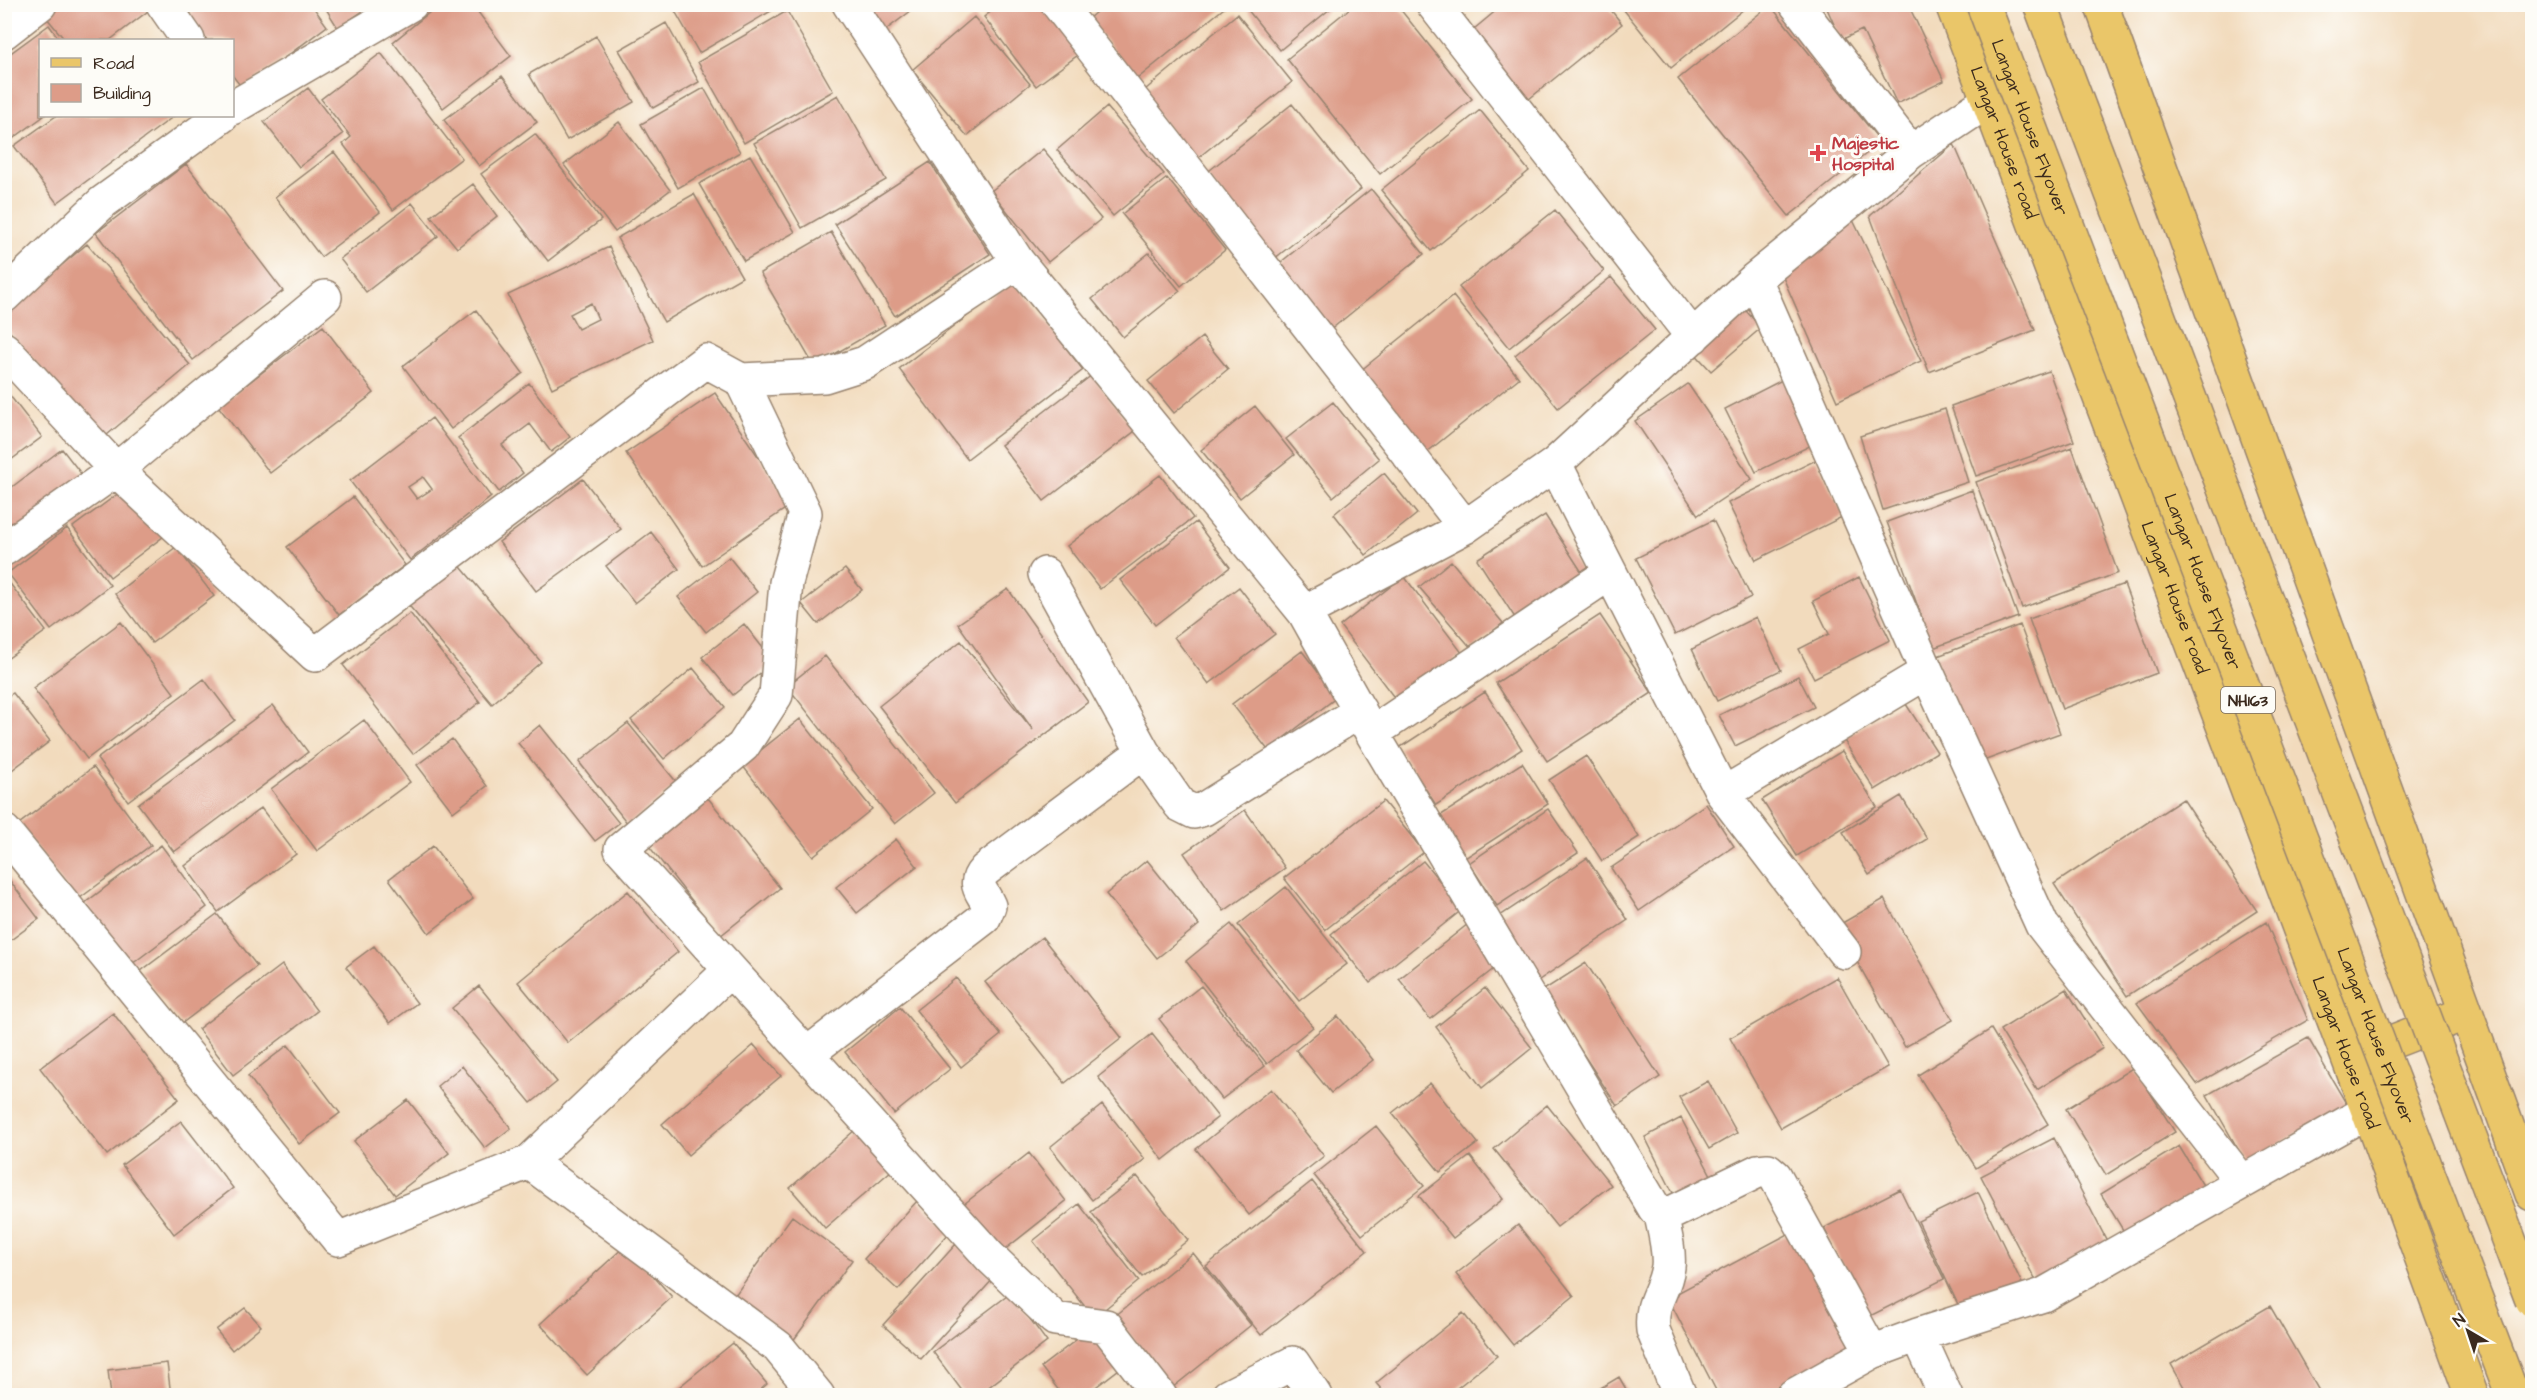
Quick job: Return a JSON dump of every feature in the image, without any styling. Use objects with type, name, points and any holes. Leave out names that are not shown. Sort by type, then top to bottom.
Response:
[{"type":"main road","name":"Langar House road","points":[[1952,4],[2349,1058],[2472,1395]]},
{"type":"main road","name":"Langar House Flyover","points":[[1983,4],[2513,1395]]},
{"type":"main road","name":"NH163","points":[[2040,4],[2532,1300]]},
{"type":"main road","points":[[2101,4],[2532,1194]]},
{"type":"main road","points":[[2349,1058],[2466,1013]]},
{"type":"street","points":[[4,32],[40,4]]},
{"type":"street","points":[[163,4],[187,39]]},
{"type":"street","points":[[234,107],[411,4]]},
{"type":"street","points":[[849,4],[1018,262],[1304,612],[1366,722],[1655,1209],[1662,1215],[1668,1265],[1652,1309],[1652,1320],[1653,1330],[1680,1395]]},
{"type":"street","points":[[1058,4],[1465,527]]},
{"type":"street","points":[[1433,4],[1693,337]]},
{"type":"street","points":[[1796,4],[1911,152]]},
{"type":"street","points":[[1304,612],[1465,527],[1556,464],[1755,279],[1911,152],[1988,101]]},
{"type":"street","points":[[4,296],[103,202],[219,117]]},
{"type":"street","points":[[4,349],[116,470],[315,655],[706,361],[741,380],[824,376],[865,363],[1018,262]]},
{"type":"street","points":[[1755,279],[1927,672],[2042,925],[2242,1182]]},
{"type":"street","points":[[4,549],[116,470],[325,297]]},
{"type":"street","points":[[741,380],[805,513],[786,583],[776,695],[743,746],[621,849],[990,1257],[1055,1319],[1106,1326],[1160,1395]]},
{"type":"street","points":[[1556,464],[1723,794],[1844,952]]},
{"type":"street","points":[[1045,574],[1143,752],[1180,805],[1194,812],[1204,809],[1268,770],[1366,722],[1610,573]]},
{"type":"street","points":[[1723,794],[1927,672]]},
{"type":"street","points":[[807,1054],[984,918],[990,906],[977,884],[978,877],[985,870],[1143,752]]},
{"type":"street","points":[[4,831],[338,1239],[529,1162],[730,970]]},
{"type":"street","points":[[1793,1395],[1872,1353],[1918,1335],[2043,1296],[2368,1111]]},
{"type":"street","points":[[529,1162],[778,1347],[818,1395]]},
{"type":"street","points":[[1662,1215],[1671,1214],[1758,1171],[1768,1170],[1775,1176],[1872,1353]]},
{"type":"street","points":[[1918,1335],[1946,1395]]},
{"type":"street","points":[[1228,1395],[1293,1363],[1315,1395]]},
{"type":"building","points":[[51,4],[143,4],[148,11],[111,39],[64,39],[42,12]]},
{"type":"building","points":[[201,4],[311,4],[327,26],[243,89],[234,78],[234,39],[206,39],[188,15]]},
{"type":"building","points":[[323,4],[373,4],[338,28]]},
{"type":"building","points":[[440,4],[472,4],[511,56],[443,108],[393,42]]},
{"type":"building","points":[[671,4],[783,4],[699,53]]},
{"type":"building","points":[[862,4],[920,4],[883,32]]},
{"type":"building","points":[[1001,4],[1046,4],[1082,52],[1036,86],[984,17]]},
{"type":"building","points":[[1105,4],[1229,4],[1137,79],[1088,19]]},
{"type":"building","points":[[1243,4],[1336,4],[1280,50]]},
{"type":"building","points":[[1355,4],[1396,4],[1472,99],[1380,174],[1287,59]]},
{"type":"building","points":[[1504,4],[1606,4],[1622,24],[1524,103],[1468,34]]},
{"type":"building","points":[[1619,4],[1750,4],[1671,68]]},
{"type":"building","points":[[1825,4],[1908,4],[1944,81],[1897,104],[1862,30],[1841,40]]},
{"type":"building","points":[[1770,5],[1881,142],[1789,216],[1678,79]]},
{"type":"building","points":[[787,11],[833,91],[744,143],[698,62]]},
{"type":"building","points":[[1237,14],[1292,82],[1194,161],[1140,94]]},
{"type":"building","points":[[974,17],[1030,84],[967,136],[912,70]]},
{"type":"building","points":[[666,23],[699,82],[653,108],[619,50]]},
{"type":"building","points":[[49,25],[59,39],[39,39],[39,117],[43,117],[4,145],[4,58]]},
{"type":"building","points":[[596,36],[634,102],[567,140],[529,74]]},
{"type":"building","points":[[381,53],[462,158],[393,210],[343,144],[351,137],[321,99]]},
{"type":"building","points":[[502,76],[537,122],[479,166],[444,120]]},
{"type":"building","points":[[308,88],[343,134],[299,167],[264,122]]},
{"type":"building","points":[[704,88],[740,152],[678,188],[641,124]]},
{"type":"building","points":[[838,95],[886,180],[802,228],[754,143]]},
{"type":"building","points":[[1292,104],[1361,189],[1274,259],[1205,174]]},
{"type":"building","points":[[1107,107],[1164,174],[1113,216],[1057,150]]},
{"type":"building","points":[[1480,110],[1529,171],[1431,251],[1381,190]]},
{"type":"building","points":[[55,117],[173,117],[57,203],[14,146]]},
{"type":"building","points":[[619,122],[670,190],[615,232],[564,165]]},
{"type":"building","points":[[535,134],[601,220],[548,261],[481,174]]},
{"type":"building","points":[[1954,144],[2035,330],[1929,372],[1870,216]]},
{"type":"building","points":[[1043,149],[1101,219],[1048,262],[991,191]]},
{"type":"building","points":[[334,152],[380,212],[321,257],[275,197]]},
{"type":"building","points":[[750,155],[795,232],[744,261],[699,184]]},
{"type":"building","points":[[930,162],[990,254],[895,316],[835,224]]},
{"type":"building","points":[[186,164],[283,291],[193,360],[96,233]]},
{"type":"building","points":[[1167,178],[1225,250],[1181,286],[1122,214]]},
{"type":"building","points":[[473,184],[497,216],[457,248],[431,216]]},
{"type":"building","points":[[1371,189],[1424,254],[1329,331],[1276,266]]},
{"type":"building","points":[[694,194],[742,277],[664,322],[617,238]]},
{"type":"building","points":[[412,203],[438,236],[366,292],[340,259]]},
{"type":"building","points":[[1555,210],[1604,271],[1509,348],[1459,287]]},
{"type":"building","points":[[1853,220],[1921,361],[1837,401],[1782,275]]},
{"type":"building","points":[[831,232],[885,325],[814,366],[760,273]]},
{"type":"building","points":[[87,244],[190,365],[101,440],[4,325],[4,313]]},
{"type":"building","points":[[609,247],[653,340],[552,388],[508,295]],"holes":[[[591,303],[598,319],[578,329],[570,314]]]},
{"type":"building","points":[[1149,253],[1180,291],[1123,337],[1092,299]]},
{"type":"building","points":[[1611,277],[1655,330],[1558,408],[1515,355]]},
{"type":"building","points":[[1014,280],[1083,370],[967,459],[899,369]]},
{"type":"building","points":[[1453,296],[1519,378],[1421,457],[1355,375]]},
{"type":"building","points":[[1741,305],[1761,328],[1711,371],[1690,348]]},
{"type":"building","points":[[476,310],[523,373],[451,429],[403,366]]},
{"type":"building","points":[[323,326],[374,393],[270,473],[218,406]]},
{"type":"building","points":[[1202,337],[1228,369],[1174,413],[1148,381]]},
{"type":"building","points":[[2049,371],[2074,441],[1976,476],[1951,406]]},
{"type":"building","points":[[1092,375],[1135,431],[1044,501],[1001,445]]},
{"type":"building","points":[[1784,379],[1816,443],[1756,472],[1725,409]]},
{"type":"building","points":[[529,383],[570,437],[551,452],[530,424],[502,445],[523,473],[499,492],[458,438]]},
{"type":"building","points":[[1688,384],[1752,479],[1698,515],[1635,421]]},
{"type":"building","points":[[4,388],[42,437],[4,465]]},
{"type":"building","points":[[715,393],[791,505],[702,566],[626,453]]},
{"type":"building","points":[[1333,402],[1379,459],[1333,497],[1286,439]]},
{"type":"building","points":[[1255,406],[1294,455],[1240,498],[1201,450]]},
{"type":"building","points":[[1945,409],[1968,482],[1883,510],[1860,436]]},
{"type":"building","points":[[432,418],[491,497],[410,560],[350,481]],"holes":[[[423,477],[432,489],[417,499],[408,487]]]},
{"type":"building","points":[[2072,447],[2118,573],[2022,608],[1976,482]]},
{"type":"building","points":[[62,449],[86,480],[4,543],[4,493]]},
{"type":"building","points":[[1816,460],[1844,516],[1756,560],[1728,503]]},
{"type":"building","points":[[1384,473],[1417,514],[1366,555],[1334,514]]},
{"type":"building","points":[[1160,475],[1193,518],[1100,589],[1067,546]]},
{"type":"building","points":[[583,479],[621,529],[536,591],[499,542]]},
{"type":"building","points":[[127,487],[164,536],[110,577],[73,527]]},
{"type":"building","points":[[1972,490],[2018,617],[1933,648],[1887,522]]},
{"type":"building","points":[[353,497],[405,565],[339,615],[287,547]]},
{"type":"building","points":[[1545,515],[1587,580],[1519,624],[1477,559]]},
{"type":"building","points":[[1713,520],[1751,597],[1675,635],[1636,558]]},
{"type":"building","points":[[1196,522],[1230,567],[1155,625],[1120,580]]},
{"type":"building","points":[[67,528],[110,585],[51,630],[8,573]]},
{"type":"building","points":[[651,532],[679,569],[635,603],[606,566]]},
{"type":"building","points":[[176,547],[214,596],[152,643],[115,594]]},
{"type":"building","points":[[729,557],[757,592],[706,632],[678,597]]},
{"type":"building","points":[[456,561],[541,662],[492,704],[406,602]]},
{"type":"building","points":[[1451,561],[1503,623],[1472,649],[1419,587]]},
{"type":"building","points":[[845,569],[862,590],[818,624],[801,603]]},
{"type":"building","points":[[1404,576],[1463,654],[1399,704],[1340,626]]},
{"type":"building","points":[[1859,577],[1890,640],[1814,678],[1799,649],[1829,634],[1813,601]]},
{"type":"building","points":[[8,581],[46,631],[4,661],[4,584]]},
{"type":"building","points":[[2124,584],[2157,673],[2062,709],[2029,619]]},
{"type":"building","points":[[1239,587],[1275,634],[1209,684],[1174,637]]},
{"type":"building","points":[[1008,589],[1088,702],[955,803],[879,706],[961,641],[1033,730],[958,624]]},
{"type":"building","points":[[410,613],[480,702],[413,754],[343,665]]},
{"type":"building","points":[[1600,615],[1652,693],[1547,761],[1496,683]]},
{"type":"building","points":[[1756,617],[1781,670],[1717,701],[1692,649]]},
{"type":"building","points":[[121,622],[174,693],[87,759],[33,688]]},
{"type":"building","points":[[744,624],[774,662],[733,695],[702,657]]},
{"type":"building","points":[[2020,625],[2060,733],[1975,764],[1935,657]]},
{"type":"building","points":[[1302,651],[1337,697],[1268,750],[1232,704]]},
{"type":"building","points":[[825,656],[934,793],[895,824],[787,686]]},
{"type":"building","points":[[693,668],[725,707],[664,759],[631,720]]},
{"type":"building","points":[[1798,676],[1814,707],[1735,746],[1719,715]]},
{"type":"building","points":[[204,679],[235,720],[128,801],[97,759]]},
{"type":"building","points":[[1485,692],[1522,749],[1436,805],[1399,748]]},
{"type":"building","points":[[13,693],[50,741],[4,776],[4,699]]},
{"type":"building","points":[[1904,701],[1937,752],[1875,790],[1843,739]]},
{"type":"building","points":[[273,705],[308,752],[174,852],[138,804]]},
{"type":"building","points":[[800,719],[872,809],[813,856],[742,765]]},
{"type":"building","points":[[364,720],[410,782],[317,851],[271,789]]},
{"type":"building","points":[[628,723],[678,784],[628,824],[579,762]]},
{"type":"building","points":[[540,725],[619,823],[595,841],[518,743]]},
{"type":"building","points":[[452,739],[487,786],[453,812],[417,765]]},
{"type":"building","points":[[1842,751],[1877,807],[1797,856],[1762,800]]},
{"type":"building","points":[[1586,756],[1639,837],[1602,861],[1549,780]]},
{"type":"building","points":[[1522,763],[1548,804],[1462,860],[1435,819]]},
{"type":"building","points":[[93,767],[151,845],[76,901],[19,824]]},
{"type":"building","points":[[1901,796],[1927,839],[1869,875],[1843,832]]},
{"type":"building","points":[[708,798],[780,888],[720,936],[648,845]]},
{"type":"building","points":[[2183,799],[2257,911],[2127,996],[2054,884]]},
{"type":"building","points":[[1383,801],[1424,852],[1325,930],[1284,878]]},
{"type":"building","points":[[1706,804],[1734,846],[1639,911],[1611,868]]},
{"type":"building","points":[[261,808],[296,854],[218,912],[185,866]]},
{"type":"building","points":[[1548,809],[1578,853],[1497,906],[1469,863]]},
{"type":"building","points":[[1245,810],[1285,868],[1224,911],[1184,853]]},
{"type":"building","points":[[896,839],[917,866],[857,913],[836,887]]},
{"type":"building","points":[[161,845],[207,907],[132,964],[85,903]]},
{"type":"building","points":[[433,846],[473,899],[429,933],[389,879]]},
{"type":"building","points":[[1587,858],[1628,920],[1539,980],[1497,918]]},
{"type":"building","points":[[1147,860],[1199,925],[1157,958],[1106,894]]},
{"type":"building","points":[[1423,861],[1463,909],[1370,983],[1331,934]]},
{"type":"building","points":[[4,873],[39,919],[4,945]]},
{"type":"building","points":[[1286,887],[1347,964],[1299,1001],[1238,925]]},
{"type":"building","points":[[628,891],[678,952],[568,1043],[518,982]]},
{"type":"building","points":[[1884,899],[1953,1020],[1905,1047],[1837,926]]},
{"type":"building","points":[[217,914],[257,966],[181,1024],[141,971]]},
{"type":"building","points":[[2266,922],[2308,1020],[2197,1084],[2137,1003]]},
{"type":"building","points":[[1231,924],[1313,1027],[1267,1064],[1186,961]]},
{"type":"building","points":[[1468,924],[1500,964],[1430,1019],[1399,979]]},
{"type":"building","points":[[1042,937],[1122,1038],[1065,1083],[985,982]]},
{"type":"building","points":[[374,946],[417,1003],[390,1023],[346,967]]},
{"type":"building","points":[[1586,963],[1660,1077],[1617,1106],[1542,991]]},
{"type":"building","points":[[282,965],[317,1011],[233,1075],[198,1029]]},
{"type":"building","points":[[1837,977],[1888,1067],[1781,1128],[1730,1038]]},
{"type":"building","points":[[956,978],[1001,1035],[961,1067],[916,1010]]},
{"type":"building","points":[[479,986],[557,1082],[531,1103],[452,1008]]},
{"type":"building","points":[[1201,986],[1265,1066],[1222,1099],[1159,1019]]},
{"type":"building","points":[[1485,988],[1532,1048],[1482,1088],[1436,1027]]},
{"type":"building","points":[[2066,989],[2103,1048],[2037,1090],[2000,1030]]},
{"type":"building","points":[[900,1007],[950,1069],[894,1114],[845,1052]]},
{"type":"building","points":[[113,1013],[179,1099],[107,1155],[40,1068]]},
{"type":"building","points":[[1338,1016],[1373,1060],[1331,1093],[1296,1050]]},
{"type":"building","points":[[1991,1029],[2048,1124],[1976,1168],[1918,1075]]},
{"type":"building","points":[[1152,1034],[1218,1117],[1163,1160],[1098,1077]]},
{"type":"building","points":[[2308,1038],[2347,1105],[2246,1163],[2207,1095]]},
{"type":"building","points":[[288,1045],[340,1113],[299,1144],[248,1076]]},
{"type":"building","points":[[754,1045],[781,1076],[688,1155],[662,1124]]},
{"type":"building","points":[[462,1066],[511,1128],[485,1148],[437,1086]]},
{"type":"building","points":[[2134,1067],[2175,1132],[2106,1175],[2066,1109]]},
{"type":"building","points":[[1708,1081],[1737,1133],[1709,1149],[1679,1097]]},
{"type":"building","points":[[1430,1083],[1478,1143],[1440,1172],[1392,1113]]},
{"type":"building","points":[[1271,1089],[1324,1156],[1249,1215],[1196,1149]]},
{"type":"building","points":[[408,1100],[449,1153],[395,1195],[354,1141]]},
{"type":"building","points":[[1102,1105],[1145,1159],[1092,1200],[1050,1147]]},
{"type":"building","points":[[1547,1105],[1611,1185],[1557,1227],[1494,1149]]},
{"type":"building","points":[[1681,1118],[1714,1181],[1677,1201],[1645,1137]]},
{"type":"building","points":[[181,1121],[233,1188],[174,1234],[122,1165]]},
{"type":"building","points":[[1376,1126],[1424,1186],[1362,1235],[1314,1175]]},
{"type":"building","points":[[856,1129],[892,1170],[825,1228],[790,1188]]},
{"type":"building","points":[[2054,1138],[2109,1245],[2037,1283],[1981,1176]]},
{"type":"building","points":[[2179,1146],[2204,1187],[2126,1235],[2101,1194]]},
{"type":"building","points":[[1029,1153],[1066,1201],[1003,1251],[964,1204]]},
{"type":"building","points":[[1470,1156],[1503,1199],[1453,1238],[1419,1196]]},
{"type":"building","points":[[1137,1176],[1188,1240],[1142,1277],[1091,1212]]},
{"type":"building","points":[[1312,1181],[1367,1251],[1261,1335],[1206,1266]]},
{"type":"building","points":[[1900,1189],[1944,1279],[1868,1317],[1824,1228]]},
{"type":"building","points":[[1978,1192],[2025,1290],[1965,1319],[1918,1221]]},
{"type":"building","points":[[918,1200],[951,1231],[898,1290],[864,1259]]},
{"type":"building","points":[[1079,1204],[1139,1281],[1094,1318],[1033,1241]]},
{"type":"building","points":[[792,1216],[852,1260],[790,1345],[730,1302]]},
{"type":"building","points":[[1518,1225],[1574,1296],[1513,1345],[1456,1274]]},
{"type":"building","points":[[1794,1231],[1854,1346],[1760,1396],[1719,1396],[1668,1298]]},
{"type":"building","points":[[956,1244],[994,1278],[921,1359],[883,1325]]},
{"type":"building","points":[[626,1245],[672,1297],[587,1375],[540,1324]]},
{"type":"building","points":[[1193,1253],[1251,1325],[1172,1388],[1115,1316]]},
{"type":"building","points":[[1011,1293],[1047,1342],[977,1396],[966,1396],[933,1352]]},
{"type":"building","points":[[2270,1306],[2322,1396],[2189,1396],[2171,1364]]},
{"type":"building","points":[[245,1308],[261,1326],[232,1350],[216,1330]]},
{"type":"building","points":[[1463,1313],[1497,1356],[1447,1396],[1387,1396],[1376,1383]]},
{"type":"building","points":[[1089,1330],[1119,1369],[1084,1396],[1063,1396],[1041,1367]]},
{"type":"building","points":[[733,1343],[767,1384],[754,1396],[668,1396]]},
{"type":"building","points":[[167,1363],[171,1396],[111,1396],[108,1370]]},
{"type":"building","points":[[1619,1377],[1630,1396],[1587,1396]]},
{"type":"place","name":"Majestic Hospital","points":[[1818,153]]}]
